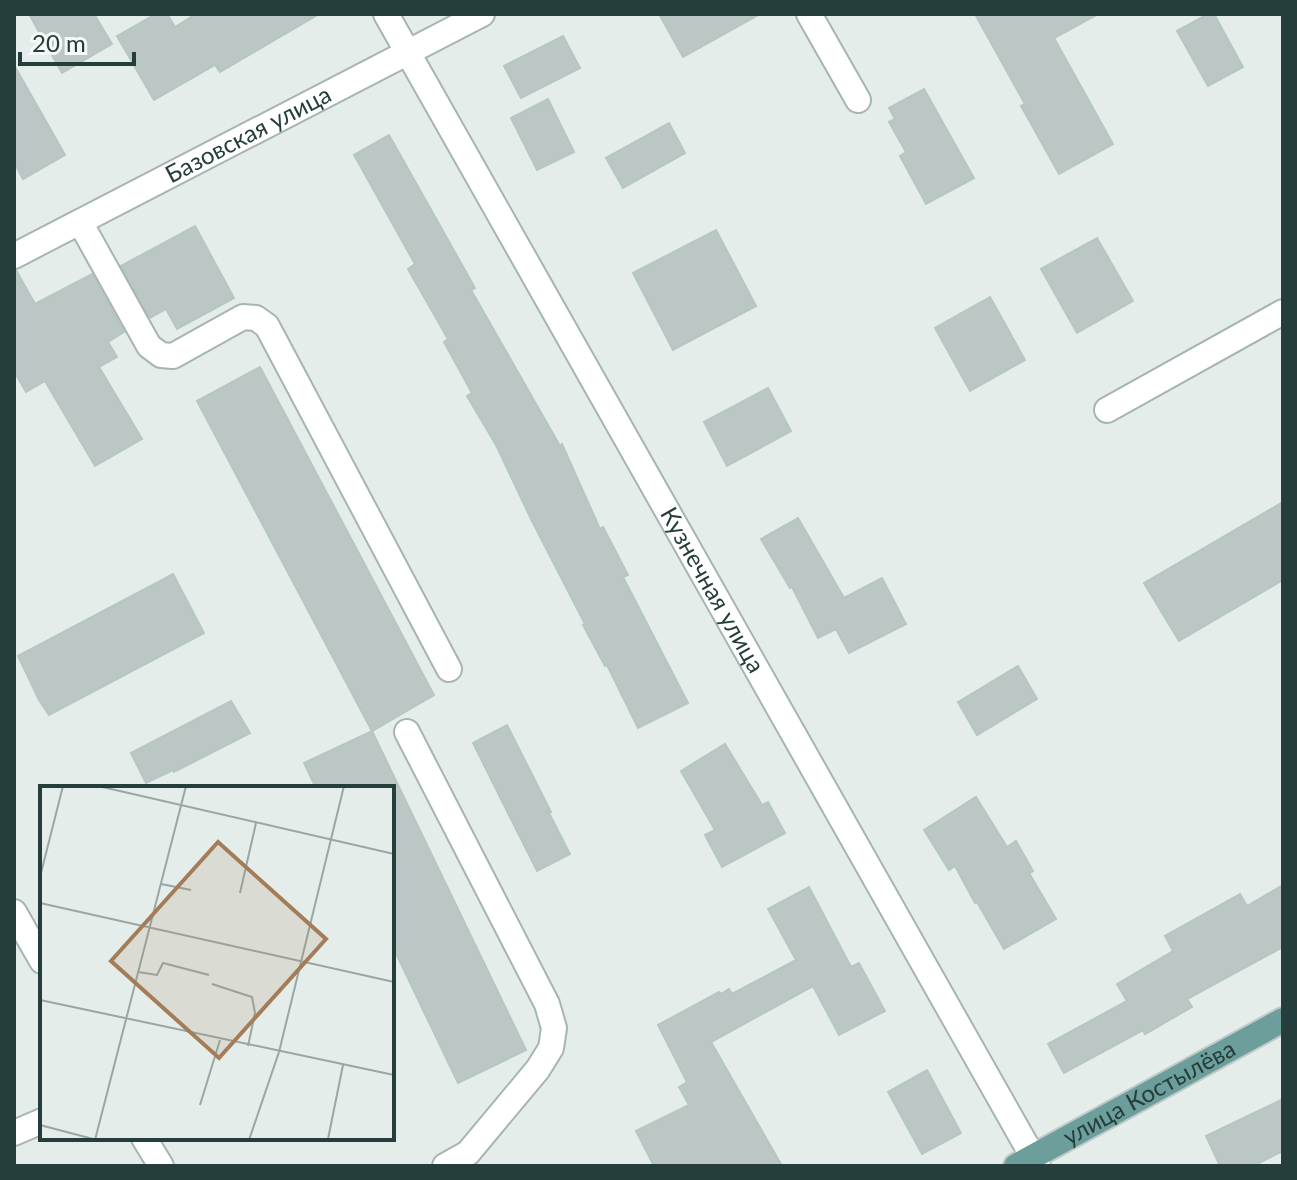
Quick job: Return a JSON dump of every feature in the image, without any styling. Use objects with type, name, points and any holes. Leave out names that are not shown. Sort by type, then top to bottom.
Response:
[{"type":"main road","name":"улица Костылёва","points":[[1029,1163],[1283,1020]]},
{"type":"street","name":"Кузнечная улица","points":[[386,14],[1029,1163]]},
{"type":"street","name":"Базовская улица","points":[[14,256],[482,14]]},
{"type":"street","points":[[809,14],[858,100]]},
{"type":"street","points":[[80,222],[149,346],[161,355],[173,356],[243,317],[256,318],[267,326],[449,669]]},
{"type":"street","points":[[1107,410],[1283,312]]},
{"type":"street","points":[[407,732],[547,1004],[554,1028],[551,1048],[538,1069],[468,1153],[445,1166]]},
{"type":"street","points":[[14,912],[40,958]]},
{"type":"street","points":[[14,1133],[40,1122]]},
{"type":"street","points":[[145,1140],[161,1166]]},
{"type":"building","points":[[29,14],[94,14],[112,44],[62,73]]},
{"type":"building","points":[[156,14],[167,14],[175,27],[196,14],[319,14],[220,72],[215,65],[154,100],[117,36]]},
{"type":"building","points":[[659,14],[760,14],[683,57]]},
{"type":"building","points":[[975,14],[1098,14],[1054,38],[1113,144],[1059,174],[1021,106],[1025,104]]},
{"type":"building","points":[[1208,14],[1214,14],[1243,67],[1208,86],[1177,31]]},
{"type":"building","points":[[563,36],[580,68],[521,98],[504,66]]},
{"type":"building","points":[[14,65],[65,155],[23,179],[14,162]]},
{"type":"building","points":[[924,89],[974,178],[926,204],[900,156],[906,152],[889,122],[895,119],[889,108]]},
{"type":"building","points":[[548,99],[574,152],[537,170],[511,118]]},
{"type":"building","points":[[669,123],[685,153],[623,188],[606,158]]},
{"type":"building","points":[[389,135],[475,288],[471,290],[560,446],[562,444],[600,529],[603,527],[628,575],[623,577],[688,703],[638,728],[583,625],[496,445],[467,396],[472,393],[444,342],[448,339],[408,269],[415,264],[354,155]]},
{"type":"building","points":[[195,226],[234,298],[177,329],[166,309],[150,318],[121,266]]},
{"type":"building","points":[[716,230],[756,306],[673,350],[633,273]]},
{"type":"building","points":[[1097,238],[1133,301],[1077,333],[1041,269]]},
{"type":"building","points":[[16,270],[35,304],[92,274],[124,332],[108,342],[117,357],[99,367],[142,439],[95,466],[45,381],[26,392],[14,371]]},
{"type":"building","points":[[990,297],[1025,360],[970,391],[935,328]]},
{"type":"building","points":[[260,367],[434,695],[372,731],[197,401]]},
{"type":"building","points":[[768,388],[791,431],[727,466],[704,422]]},
{"type":"building","points":[[1283,502],[1283,580],[1179,641],[1144,583]]},
{"type":"building","points":[[798,518],[844,598],[882,578],[906,624],[849,653],[836,629],[818,638],[792,587],[761,539]]},
{"type":"building","points":[[173,574],[204,633],[49,715],[18,656]]},
{"type":"building","points":[[1018,666],[1037,699],[977,735],[958,702]]},
{"type":"building","points":[[231,701],[250,733],[146,783],[131,753]]},
{"type":"building","points":[[507,725],[570,854],[537,871],[473,743]]},
{"type":"building","points":[[372,731],[526,1050],[458,1083],[394,949],[394,786],[315,786],[304,763]]},
{"type":"building","points":[[725,744],[762,805],[768,802],[785,833],[722,867],[705,835],[715,830],[681,771]]},
{"type":"building","points":[[976,797],[1007,847],[1016,841],[1033,871],[1029,873],[1056,919],[1004,949],[955,866],[949,870],[924,830]]},
{"type":"building","points":[[1283,885],[1283,947],[1187,999],[1192,1007],[1145,1034],[1143,1030],[1064,1073],[1048,1044],[1127,1001],[1117,984],[1173,951],[1165,936],[1240,894],[1247,906]]},
{"type":"building","points":[[809,887],[851,967],[859,963],[885,1011],[839,1035],[813,986],[711,1042],[782,1166],[654,1166],[636,1131],[689,1105],[679,1087],[687,1082],[658,1025],[719,992],[721,994],[729,989],[732,994],[796,960],[768,909]]},
{"type":"building","points":[[927,1070],[961,1133],[922,1154],[888,1092]]},
{"type":"building","points":[[1283,1099],[1283,1151],[1253,1166],[1220,1166],[1206,1136]]}]
